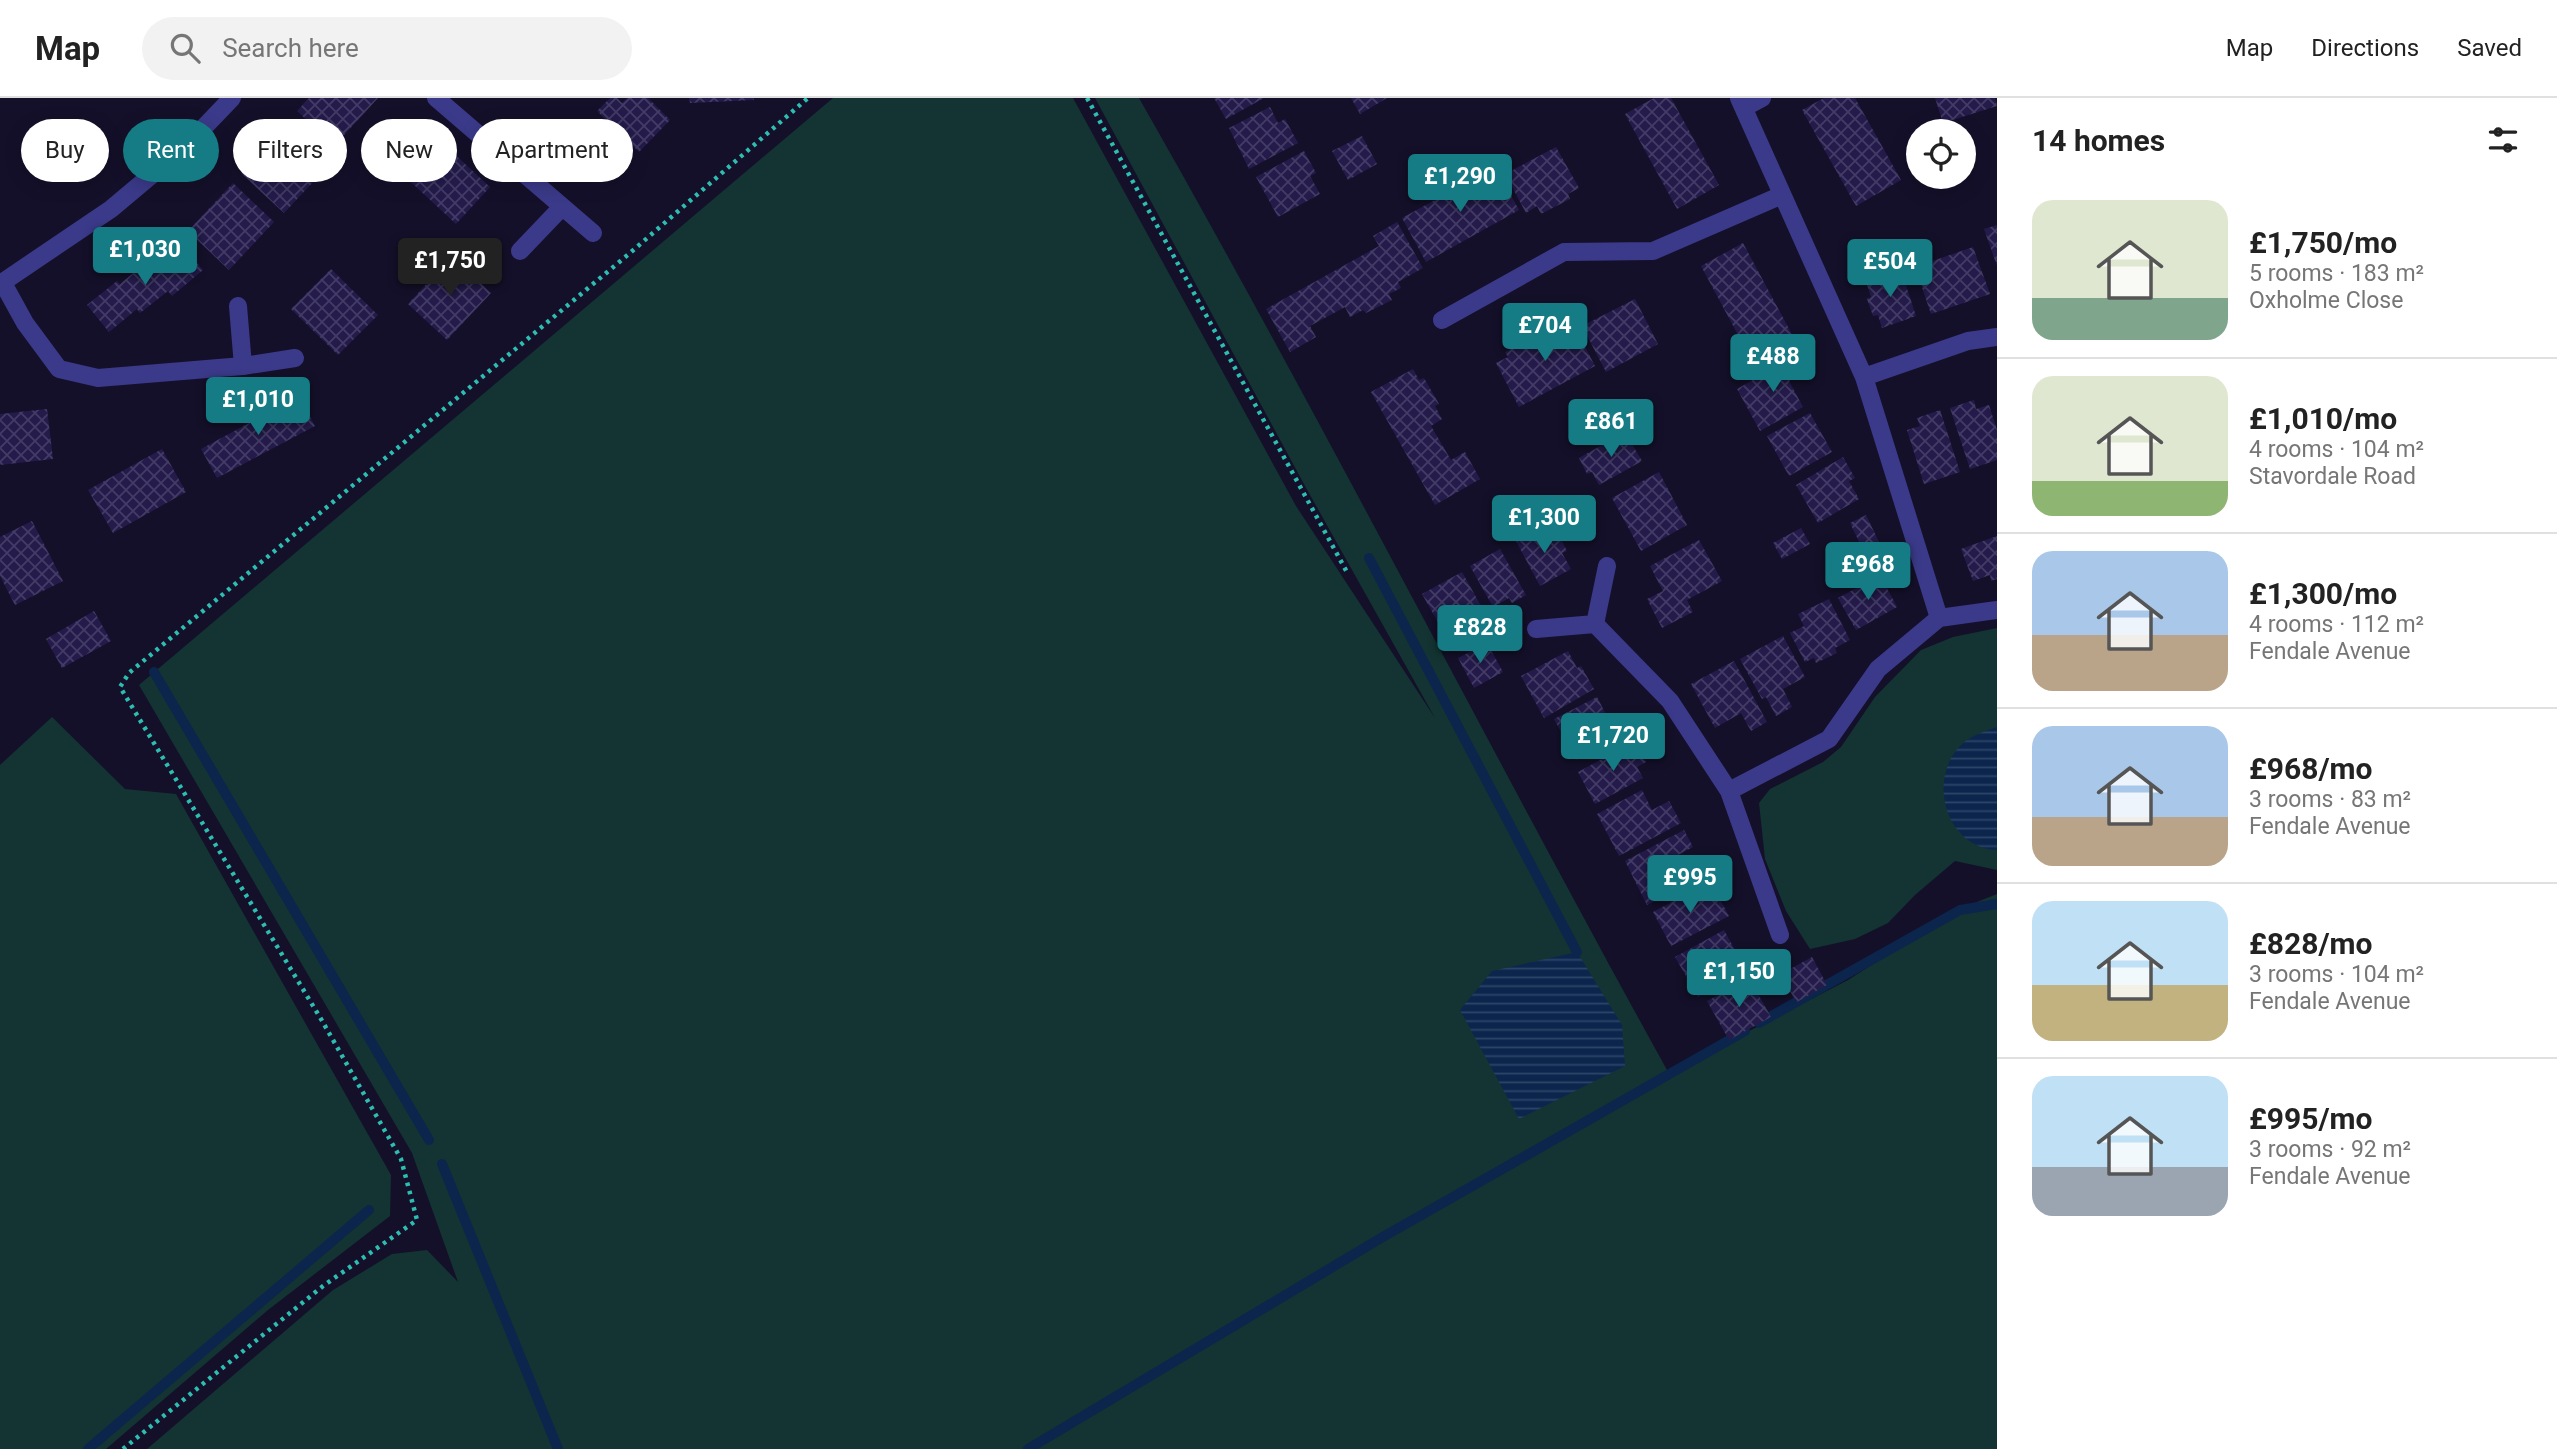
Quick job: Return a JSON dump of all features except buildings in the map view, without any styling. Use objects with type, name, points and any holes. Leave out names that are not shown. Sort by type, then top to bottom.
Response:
[{"type":"street","points":[[232,98],[186,146],[111,209],[1,284],[25,323],[59,369],[98,379],[243,366],[295,358]]},
{"type":"street","points":[[436,98],[593,233]]},
{"type":"street","points":[[1762,98],[1742,103],[1864,377],[1939,618]]},
{"type":"street","points":[[1442,320],[1564,252],[1653,251],[1782,195]]},
{"type":"street","points":[[520,251],[562,207]]},
{"type":"street","points":[[238,306],[243,366]]},
{"type":"street","points":[[1864,377],[1968,341],[1997,337]]},
{"type":"street","points":[[1595,624],[1607,566]]},
{"type":"street","points":[[1729,791],[1829,739],[1878,669],[1939,618],[1997,610]]},
{"type":"street","points":[[1536,629],[1595,624]]},
{"type":"street","points":[[1595,624],[1671,701],[1729,791],[1780,935]]},
{"type":"path","points":[[123,1449],[323,1286],[417,1220],[401,1159],[321,1019],[120,687],[130,673],[630,253],[808,98]]},
{"type":"path","points":[[1087,98],[1348,574]]},
{"type":"green space","points":[[833,98],[1073,98],[1296,506],[1435,718],[1305,486],[1095,98],[1139,98],[1274,340],[1667,1070],[1693,1060],[1848,980],[1959,909],[1997,894],[1997,1449],[147,1449],[333,1290],[392,1254],[427,1250],[458,1282],[412,1153],[139,685]]},
{"type":"green space","points":[[1997,628],[1997,870],[1955,861],[1915,895],[1888,923],[1855,939],[1810,949],[1786,911],[1765,859],[1759,803],[1770,789],[1823,762],[1841,747],[1875,697],[1921,650],[1953,637]]},
{"type":"green space","points":[[52,717],[125,789],[176,794],[391,1175],[390,1216],[268,1310],[106,1449],[0,1449],[0,765]]},
{"type":"water","points":[[1997,727],[1997,850],[1980,846],[1965,838],[1955,826],[1947,811],[1944,778],[1949,761],[1963,743]]},
{"type":"water","points":[[1577,952],[1622,1025],[1625,1066],[1519,1119],[1460,1010],[1492,971]]},
{"type":"waterway","points":[[1369,558],[1577,952]]},
{"type":"waterway","points":[[154,672],[429,1140]]},
{"type":"waterway","points":[[1759,1023],[1960,910],[1997,904]]},
{"type":"waterway","points":[[1028,1449],[1381,1238],[1745,1031]]},
{"type":"waterway","points":[[442,1164],[558,1449]]},
{"type":"waterway","points":[[88,1449],[369,1210]]}]
